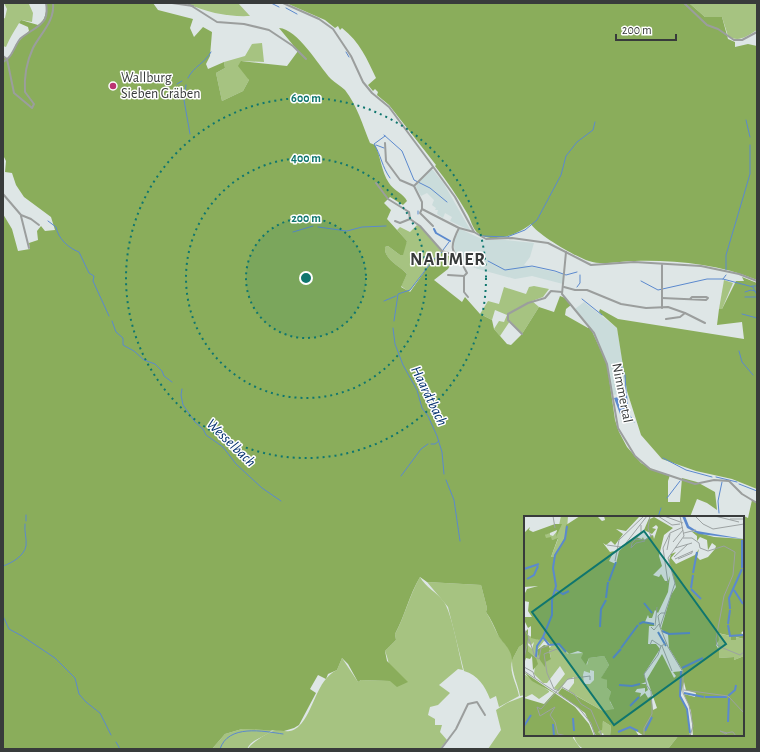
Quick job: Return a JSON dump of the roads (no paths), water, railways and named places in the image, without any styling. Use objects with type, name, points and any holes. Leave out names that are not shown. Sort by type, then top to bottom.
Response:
[{"type":"street","points":[[3,62],[7,59],[22,37],[44,20],[46,16],[46,3]]},
{"type":"street","points":[[3,56],[7,59],[14,93],[32,108],[34,104],[25,92],[29,58],[50,21],[52,14],[52,3]]},
{"type":"street","points":[[172,3],[193,6]]},
{"type":"street","points":[[187,3],[217,22],[244,24],[269,30],[278,34],[306,59]]},
{"type":"street","points":[[283,3],[319,19],[330,26],[351,56],[363,82],[389,107],[434,167],[455,197],[474,232]]},
{"type":"street","points":[[684,3],[707,25],[718,29],[734,40],[742,40],[757,32]]},
{"type":"street","points":[[385,143],[386,161],[400,180],[414,186],[422,202],[422,209],[420,212],[433,226]]},
{"type":"street","points":[[414,186],[434,167]]},
{"type":"street","points":[[376,183],[388,199],[409,212],[410,219],[420,226],[442,251],[454,255]]},
{"type":"street","points":[[3,194],[21,215],[29,248]]},
{"type":"street","points":[[422,209],[459,228],[474,232],[486,239],[512,238],[548,243],[591,264],[634,262],[701,266],[739,274],[757,281]]},
{"type":"street","points":[[21,215],[31,219],[39,225]]},
{"type":"street","points":[[395,221],[400,223],[410,219]]},
{"type":"street","points":[[459,228],[452,241],[454,255],[467,271],[464,276],[464,292],[468,297]]},
{"type":"street","points":[[522,334],[508,320],[508,314],[528,303],[545,298],[551,291],[562,292],[564,287],[566,252]]},
{"type":"street","points":[[662,264],[662,308]]},
{"type":"street","points":[[448,275],[464,276]]},
{"type":"street","points":[[564,287],[575,290],[587,290],[620,304],[646,308],[668,307],[706,323]]},
{"type":"street","name":"Nimmertal","points":[[562,292],[594,333],[607,364],[618,428],[635,456],[650,469],[695,484],[714,480],[729,481],[742,494],[757,503]]},
{"type":"street","points":[[662,298],[706,300],[708,298],[692,297],[690,299]]},
{"type":"street","points":[[666,319],[680,317],[684,313]]},
{"type":"street","points":[[441,749],[456,729],[468,704],[478,702],[485,715]]},
{"type":"water","points":[[627,395],[629,414],[620,414],[614,398]]},
{"type":"waterway","name":"NAHMER","points":[[271,3],[279,7]]},
{"type":"waterway","name":"NAHMER","points":[[286,8],[297,14]]},
{"type":"waterway","points":[[188,78],[193,70],[206,59],[211,52]]},
{"type":"waterway","name":"NAHMER","points":[[346,52],[349,57]]},
{"type":"waterway","points":[[177,84],[182,81]]},
{"type":"waterway","points":[[186,85],[184,100],[190,134]]},
{"type":"waterway","points":[[746,120],[750,137]]},
{"type":"waterway","points":[[482,236],[507,237],[525,230],[537,220],[561,175],[566,156],[577,142],[593,130],[595,122]]},
{"type":"waterway","name":"NAHMER","points":[[384,135],[402,151],[414,180],[430,188],[447,202]]},
{"type":"waterway","points":[[385,136],[374,144],[390,178]]},
{"type":"waterway","points":[[376,145],[384,148]]},
{"type":"waterway","points":[[726,270],[726,255],[750,174],[750,145]]},
{"type":"waterway","name":"Wesselbach","points":[[3,169],[3,179]]},
{"type":"waterway","name":"Wesselbach","points":[[48,221],[56,227],[64,242],[79,252],[89,273],[94,276],[93,281],[109,316]]},
{"type":"waterway","points":[[293,232],[313,226]]},
{"type":"waterway","points":[[318,227],[347,231],[362,227],[386,226]]},
{"type":"waterway","points":[[434,229],[436,233],[450,241]]},
{"type":"waterway","name":"Haardtbach","points":[[443,250],[449,242]]},
{"type":"waterway","name":"Haardtbach","points":[[394,321],[398,294],[410,290],[434,259],[442,252]]},
{"type":"waterway","name":"NAHMER","points":[[488,261],[505,270],[532,266],[566,275],[577,272]]},
{"type":"waterway","points":[[577,287],[580,283],[580,275]]},
{"type":"waterway","points":[[723,279],[726,275]]},
{"type":"waterway","points":[[641,281],[658,290],[707,279],[723,279],[753,287],[757,295]]},
{"type":"waterway","points":[[752,286],[757,286]]},
{"type":"waterway","points":[[745,292],[751,290],[755,291]]},
{"type":"waterway","points":[[384,301],[396,296]]},
{"type":"waterway","points":[[745,297],[757,297]]},
{"type":"waterway","points":[[582,299],[602,315]]},
{"type":"waterway","points":[[742,314],[757,318]]},
{"type":"waterway","name":"Wesselbach","points":[[112,321],[116,332],[123,338],[123,345],[134,351],[144,360],[155,364],[162,371],[164,376],[172,382]]},
{"type":"waterway","name":"Haardtbach","points":[[393,328],[395,344],[403,365],[417,390],[422,408],[428,416],[437,436],[442,452],[444,474]]},
{"type":"waterway","points":[[739,351],[742,362],[753,375]]},
{"type":"waterway","points":[[621,365],[625,375],[626,391]]},
{"type":"waterway","name":"Wesselbach","points":[[182,389],[181,395],[183,405],[195,422],[203,429],[206,435],[223,447],[236,464],[262,488],[281,501]]},
{"type":"waterway","points":[[629,414],[634,422]]},
{"type":"waterway","name":"Haardtbach","points":[[431,444],[435,444],[439,441]]},
{"type":"waterway","points":[[401,476],[421,449],[428,444]]},
{"type":"waterway","points":[[663,458],[686,470],[712,477]]},
{"type":"waterway","points":[[716,477],[737,482]]},
{"type":"waterway","name":"Haardtbach","points":[[446,480],[454,500],[460,541]]},
{"type":"waterway","points":[[667,498],[680,481]]},
{"type":"waterway","points":[[719,513],[718,501],[722,482]]},
{"type":"waterway","points":[[739,484],[757,491]]},
{"type":"waterway","points":[[658,516],[661,508]]},
{"type":"waterway","points":[[26,515],[26,521]]},
{"type":"waterway","points":[[3,566],[17,559],[25,550],[25,524]]},
{"type":"waterway","points":[[3,616],[9,629],[55,658],[75,678],[79,694],[86,702],[100,713],[111,735]]},
{"type":"waterway","points":[[220,749],[224,741],[238,732],[256,731],[283,734]]},
{"type":"waterway","points":[[116,742],[120,749]]},
{"type":"place","name":"Wallburg Sieben Gräben","points":[[113,86]]},
{"type":"district","name":"NAHMER","points":[[448,260]]}]
